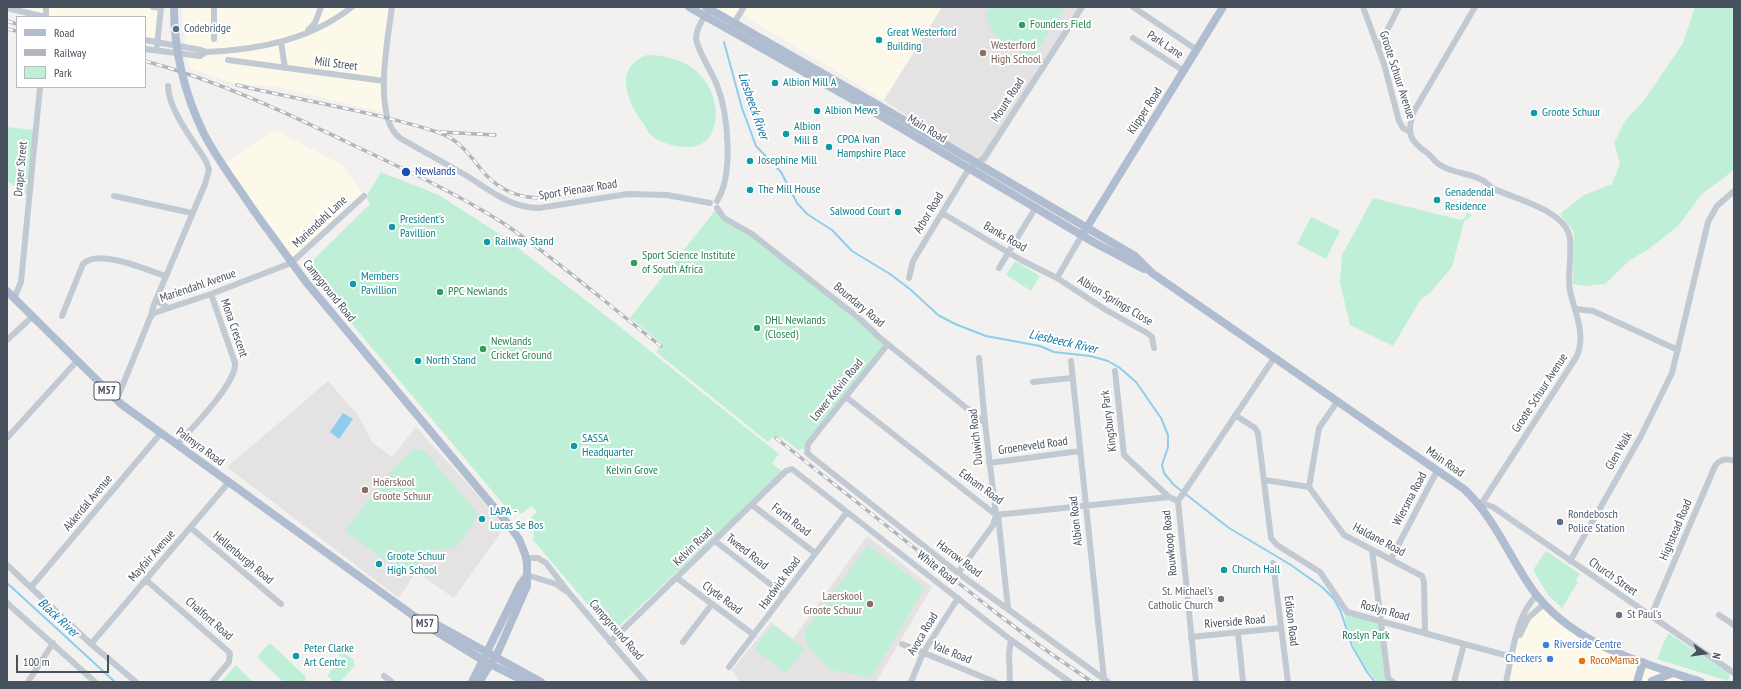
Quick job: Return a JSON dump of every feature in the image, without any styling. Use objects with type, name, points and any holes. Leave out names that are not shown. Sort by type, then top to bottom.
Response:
[{"type":"main road","name":"Campground Road","points":[[174,7],[178,54],[193,108],[216,154],[291,263],[367,357],[508,524],[519,539],[526,558],[527,576]]},
{"type":"main road","name":"Main Road","points":[[689,7],[707,11],[732,26],[878,104],[1036,207],[1084,231]]},
{"type":"main road","name":"Klipper Road","points":[[1084,231],[1224,7]]},
{"type":"main road","name":"Main Road","points":[[974,166],[1152,273],[1464,489],[1480,502],[1537,595],[1552,612],[1596,643],[1651,666],[1701,682]]},
{"type":"main road","name":"Palmyra Road","points":[[7,291],[115,399],[396,602],[489,659]]},
{"type":"main road","points":[[479,682],[520,585],[527,576]]},
{"type":"main road","points":[[472,682],[489,659]]},
{"type":"main road","name":"M57","points":[[489,659],[526,682]]},
{"type":"main road","name":"M57","points":[[489,659],[541,682]]},
{"type":"main road","points":[[1637,682],[1643,662]]},
{"type":"main road","points":[[1651,666],[1651,682],[1673,673]]},
{"type":"street","points":[[153,7],[161,8],[156,51]]},
{"type":"street","points":[[214,7],[214,39]]},
{"type":"street","points":[[304,34],[315,23],[321,7]]},
{"type":"street","points":[[146,40],[206,52],[250,49],[281,42],[304,34],[328,23],[352,7]]},
{"type":"street","points":[[732,26],[744,7]]},
{"type":"street","name":"Mount Road","points":[[974,166],[984,158],[1082,7]]},
{"type":"street","points":[[1133,7],[1197,50]]},
{"type":"street","name":"Groote Schuur Avenue","points":[[1362,7],[1378,48],[1399,121],[1403,128],[1410,132],[1416,145],[1427,152],[1443,167],[1477,177],[1486,181],[1492,188],[1548,212],[1564,226],[1570,237],[1569,282],[1576,309],[1581,341],[1577,356],[1480,502]]},
{"type":"street","points":[[1378,48],[1399,7]]},
{"type":"street","points":[[1410,132],[1413,113],[1475,7]]},
{"type":"street","points":[[7,8],[41,16]]},
{"type":"street","points":[[384,81],[384,55],[390,8]]},
{"type":"street","points":[[707,11],[697,29],[697,42],[717,86],[723,107],[726,133],[727,160],[725,182],[722,193],[717,201],[719,205],[717,208],[712,208],[710,203],[714,200],[717,201]]},
{"type":"street","name":"Park Lane","points":[[1134,38],[1184,71]]},
{"type":"street","points":[[281,42],[285,68]]},
{"type":"street","points":[[146,49],[195,56],[200,56],[206,52]]},
{"type":"street","name":"Mill Street","points":[[228,60],[384,81]]},
{"type":"street","name":"Sport Pienaar Road","points":[[384,81],[387,112],[391,129],[395,135],[502,199],[518,205],[539,208],[628,194],[668,195],[710,203]]},
{"type":"street","points":[[150,318],[159,291],[205,184],[209,170],[206,161],[178,114],[168,92],[168,86]]},
{"type":"street","name":"Draper Street","points":[[14,299],[21,282],[40,88]]},
{"type":"street","name":"Arbor Road","points":[[909,278],[913,261],[942,213],[974,166]]},
{"type":"street","name":"Glen Walk","points":[[1570,561],[1650,418],[1672,373],[1708,222],[1717,206],[1734,191]]},
{"type":"street","points":[[114,196],[192,213]]},
{"type":"street","name":"Mariendahl Lane","points":[[291,263],[364,196]]},
{"type":"street","points":[[999,268],[1036,207]]},
{"type":"street","name":"Boundary Road","points":[[717,208],[724,218],[752,234],[860,319],[984,423]]},
{"type":"street","name":"Banks Road","points":[[942,213],[1008,252],[1057,278]]},
{"type":"street","points":[[1057,278],[1084,231]]},
{"type":"street","points":[[62,316],[83,264],[89,259],[102,257],[116,260],[165,276]]},
{"type":"street","name":"Mariendahl Avenue","points":[[115,399],[119,394],[150,318],[154,313],[211,294],[291,263]]},
{"type":"street","name":"Albion Springs Close","points":[[1057,278],[1106,310],[1147,333],[1153,340],[1154,348]]},
{"type":"street","points":[[159,291],[160,303],[169,308]]},
{"type":"street","name":"Mona Crescent","points":[[177,444],[210,408],[234,371],[235,363],[211,294]]},
{"type":"street","points":[[1576,309],[1592,311],[1678,350]]},
{"type":"street","points":[[7,340],[32,317]]},
{"type":"street","name":"Lower Kelvin Road","points":[[806,451],[808,444],[888,344]]},
{"type":"street","name":"Dulwich Road","points":[[979,358],[984,423],[1008,608]]},
{"type":"street","name":"Rouwkoop Road","points":[[1196,682],[1179,499],[1274,358]]},
{"type":"street","points":[[7,438],[77,361]]},
{"type":"street","name":"Albion Road","points":[[1070,361],[1106,681]]},
{"type":"street","name":"Kingsbury Park","points":[[1115,370],[1124,455],[1129,462],[1169,497]]},
{"type":"street","points":[[1033,382],[1072,378]]},
{"type":"street","name":"Ednam Road","points":[[846,397],[997,515],[1169,497],[1179,499]]},
{"type":"street","points":[[1265,480],[1309,487],[1318,432],[1322,423],[1337,402]]},
{"type":"street","name":"Roslyn Road","points":[[1235,415],[1255,428],[1258,433],[1265,480],[1270,533],[1274,541],[1320,572],[1347,612],[1512,657]]},
{"type":"street","name":"Akkerdal Avenue","points":[[31,587],[161,433]]},
{"type":"street","name":"Harrow Road","points":[[806,451],[814,460],[958,573],[1008,608],[1106,681]]},
{"type":"street","name":"Groeneveld Road","points":[[990,463],[1080,451]]},
{"type":"street","name":"Highstead Road","points":[[1651,616],[1715,466],[1721,460],[1727,459],[1734,462]]},
{"type":"street","name":"Kelvin Road","points":[[610,642],[786,471],[792,469]]},
{"type":"street","name":"White Road","points":[[792,469],[1011,640],[1070,682]]},
{"type":"street","name":"Wiersma Road","points":[[1391,559],[1437,471]]},
{"type":"street","name":"Mayfair Avenue","points":[[91,644],[229,482]]},
{"type":"street","name":"Haldane Road","points":[[1309,487],[1344,535],[1420,574],[1423,578],[1425,633]]},
{"type":"street","name":"Church Street","points":[[1480,502],[1519,525],[1734,673]]},
{"type":"street","name":"Forth Road","points":[[752,505],[815,553]]},
{"type":"street","name":"Hardwick Road","points":[[729,667],[847,512]]},
{"type":"street","points":[[958,573],[993,525],[997,515]]},
{"type":"street","name":"Hellenburgh Road","points":[[191,528],[281,604]]},
{"type":"street","name":"Tweed Road","points":[[715,541],[784,595]]},
{"type":"street","points":[[1372,550],[1388,678],[1392,681]]},
{"type":"street","name":"Campground Road","points":[[526,558],[538,558],[546,563],[569,593],[645,682]]},
{"type":"street","name":"Edison Road","points":[[1273,563],[1288,682]]},
{"type":"street","points":[[7,565],[91,644],[136,682]]},
{"type":"street","name":"Campground Road","points":[[527,576],[556,584],[569,593]]},
{"type":"street","name":"Clyde Road","points":[[676,578],[754,635]]},
{"type":"street","name":"Chalfont Road","points":[[146,580],[230,652],[229,662],[212,682]]},
{"type":"street","points":[[1506,682],[1524,610],[1537,595]]},
{"type":"street","name":"Avoca Road","points":[[911,682],[922,653],[958,598]]},
{"type":"street","points":[[7,603],[95,682]]},
{"type":"street","points":[[683,642],[712,604]]},
{"type":"street","points":[[1514,647],[1528,618],[1544,604]]},
{"type":"street","points":[[1719,615],[1734,625]]},
{"type":"street","name":"Riverside Road","points":[[1191,637],[1281,628]]},
{"type":"street","points":[[1238,633],[1243,682]]},
{"type":"street","points":[[1010,682],[1009,654],[1011,640]]},
{"type":"street","points":[[28,682],[53,643]]},
{"type":"street","name":"Vale Road","points":[[902,644],[995,682]]},
{"type":"street","points":[[1454,682],[1464,644]]},
{"type":"street","points":[[384,676],[392,682]]},
{"type":"shaded area","points":[[7,7],[167,7],[161,8],[157,43],[146,40],[146,16],[41,16]]},
{"type":"shaded area","points":[[182,7],[392,7],[384,55],[387,113],[278,87],[232,83],[190,68],[186,47]]},
{"type":"shaded area","points":[[706,7],[942,7],[884,100],[740,13],[734,22]]},
{"type":"shaded area","name":"Westerford High School","points":[[942,7],[1082,7],[984,166],[979,168],[884,100]]},
{"type":"shaded area","points":[[275,130],[342,165],[364,196],[291,263],[224,165]]},
{"type":"shaded area","name":"Hoërskool Groote Schuur","points":[[328,381],[358,415],[372,442],[392,457],[416,427],[493,512],[504,528],[454,598],[416,572],[399,598],[227,467]]},
{"type":"shaded area","name":"Laerskool Groote Schuur","points":[[867,536],[932,587],[876,682],[740,682],[732,670],[771,622],[793,639]]},
{"type":"shaded area","points":[[1544,604],[1587,638],[1701,682],[1506,682],[1514,647],[1525,623]]},
{"type":"green space","name":"Founders Field","points":[[990,7],[1065,7],[1031,60],[995,36],[985,15]]},
{"type":"green space","points":[[1695,7],[1734,7],[1734,170],[1701,195],[1678,226],[1649,249],[1630,260],[1605,284],[1586,286],[1573,284],[1574,232],[1560,214],[1584,195],[1612,184],[1620,163],[1614,143],[1625,121],[1645,99],[1683,43]]},
{"type":"green space","points":[[647,55],[663,56],[678,60],[688,65],[703,78],[709,87],[713,97],[716,117],[714,127],[710,136],[705,142],[691,147],[674,146],[658,140],[648,132],[632,105],[626,86],[630,68],[636,61]]},
{"type":"green space","points":[[7,127],[35,130],[29,196],[7,181]]},
{"type":"green space","name":"Kelvin Grove","points":[[381,172],[439,195],[501,235],[614,322],[779,454],[772,463],[783,472],[612,633],[533,540],[534,533],[530,524],[533,521],[531,517],[537,512],[532,506],[521,514],[514,510],[509,511],[305,268],[370,204],[366,197]]},
{"type":"green space","points":[[1373,198],[1461,220],[1465,218],[1467,212],[1472,215],[1464,222],[1452,267],[1430,293],[1421,299],[1393,346],[1350,325],[1340,283],[1342,255]]},
{"type":"green space","name":"DHL Newlands (Closed)","points":[[717,208],[724,218],[752,234],[888,344],[807,448],[798,450],[782,437],[771,438],[768,442],[656,352],[662,343],[630,318]]},
{"type":"green space","points":[[1311,217],[1340,231],[1326,259],[1297,244]]},
{"type":"green space","points":[[1015,261],[1040,276],[1031,291],[1006,275]]},
{"type":"green space","points":[[423,449],[479,515],[457,547],[431,551],[406,575],[345,531],[385,478],[412,450]]},
{"type":"green space","name":"Laerskool Groote Schuur","points":[[868,545],[925,587],[871,678],[829,669],[808,647],[804,632]]},
{"type":"green space","points":[[1546,551],[1580,574],[1576,580],[1578,582],[1562,608],[1548,595],[1533,570]]},
{"type":"green space","name":"Roslyn Park","points":[[1344,613],[1379,623],[1387,682],[1377,682],[1360,658],[1348,632]]},
{"type":"green space","points":[[773,625],[804,649],[786,673],[754,649]]},
{"type":"green space","points":[[1668,633],[1730,674],[1728,681],[1657,659]]},
{"type":"green space","points":[[270,643],[305,676],[306,682],[283,682],[257,657]]},
{"type":"green space","points":[[334,645],[355,661],[353,663],[355,665],[340,682],[331,682],[332,680],[327,676],[336,665],[338,666],[344,659],[331,648]]},
{"type":"green space","points":[[236,665],[253,682],[221,682]]},
{"type":"water","points":[[343,413],[353,419],[339,439],[330,432]]},
{"type":"waterway","name":"Liesbeeck River","points":[[724,42],[742,108],[756,146],[781,172],[797,203],[807,214],[832,230],[852,251],[890,274],[911,290],[938,315],[955,324],[986,336],[1040,346],[1054,352],[1090,356],[1108,361],[1120,368],[1136,382],[1161,418],[1168,435],[1168,447],[1162,465],[1164,473],[1174,485],[1229,528],[1291,565],[1322,587],[1334,599],[1341,612],[1352,646],[1367,672],[1375,682]]},
{"type":"waterway","name":"Black River","points":[[7,583],[115,682]]},
{"type":"railway","points":[[7,21],[16,24]]},
{"type":"railway","points":[[7,29],[16,31]]},
{"type":"railway","points":[[146,61],[199,78],[278,110],[449,192],[485,212],[523,237],[563,267],[661,346]]},
{"type":"railway","points":[[237,85],[363,112],[437,132],[450,138],[462,147],[492,181],[506,190],[519,195],[534,198],[549,198],[597,189]]},
{"type":"railway","points":[[441,132],[495,135]]},
{"type":"railway","points":[[776,438],[995,612],[1040,646],[1092,682]]},
{"type":"place","name":"Founders Field","points":[[1022,25]]},
{"type":"place","name":"Codebridge","points":[[176,29]]},
{"type":"place","name":"Great Westerford Building","points":[[879,40]]},
{"type":"place","name":"Westerford High School","points":[[983,53]]},
{"type":"place","name":"Albion Mill A","points":[[775,83]]},
{"type":"place","name":"Albion Mews","points":[[817,111]]},
{"type":"place","name":"Groote Schuur","points":[[1534,113]]},
{"type":"place","name":"Albion Mill B","points":[[786,134]]},
{"type":"place","name":"CPOA Ivan Hampshire Place","points":[[829,147]]},
{"type":"place","name":"Josephine Mill","points":[[750,161]]},
{"type":"place","name":"Newlands","points":[[406,172]]},
{"type":"place","name":"The Mill House","points":[[750,190]]},
{"type":"place","name":"Genadendal Residence","points":[[1437,200]]},
{"type":"place","name":"Salwood Court","points":[[898,212]]},
{"type":"place","name":"President's Pavillion","points":[[392,227]]},
{"type":"place","name":"Railway Stand","points":[[487,242]]},
{"type":"place","name":"Sport Science Institute of South Africa","points":[[634,263]]},
{"type":"place","name":"Members Pavillion","points":[[353,284]]},
{"type":"place","name":"PPC Newlands","points":[[440,292]]},
{"type":"place","name":"DHL Newlands (Closed)","points":[[757,328]]},
{"type":"place","name":"Newlands Cricket Ground","points":[[483,349]]},
{"type":"place","name":"North Stand","points":[[418,361]]},
{"type":"place","name":"SASSA Headquarter","points":[[574,446]]},
{"type":"place","name":"Hoërskool Groote Schuur","points":[[365,490]]},
{"type":"place","name":"LAPA - Lucas Se Bos","points":[[482,519]]},
{"type":"place","name":"Rondebosch Police Station","points":[[1560,522]]},
{"type":"place","name":"Groote Schuur High School","points":[[379,564]]},
{"type":"place","name":"Church Hall","points":[[1224,570]]},
{"type":"place","name":"St. Michael's Catholic Church","points":[[1221,599]]},
{"type":"place","name":"Laerskool Groote Schuur","points":[[870,604]]},
{"type":"place","name":"St Paul's","points":[[1619,615]]},
{"type":"place","name":"Riverside Centre","points":[[1546,645]]},
{"type":"place","name":"Peter Clarke Art Centre","points":[[296,656]]},
{"type":"place","name":"Checkers","points":[[1550,659]]},
{"type":"place","name":"RocoMamas","points":[[1582,661]]}]
